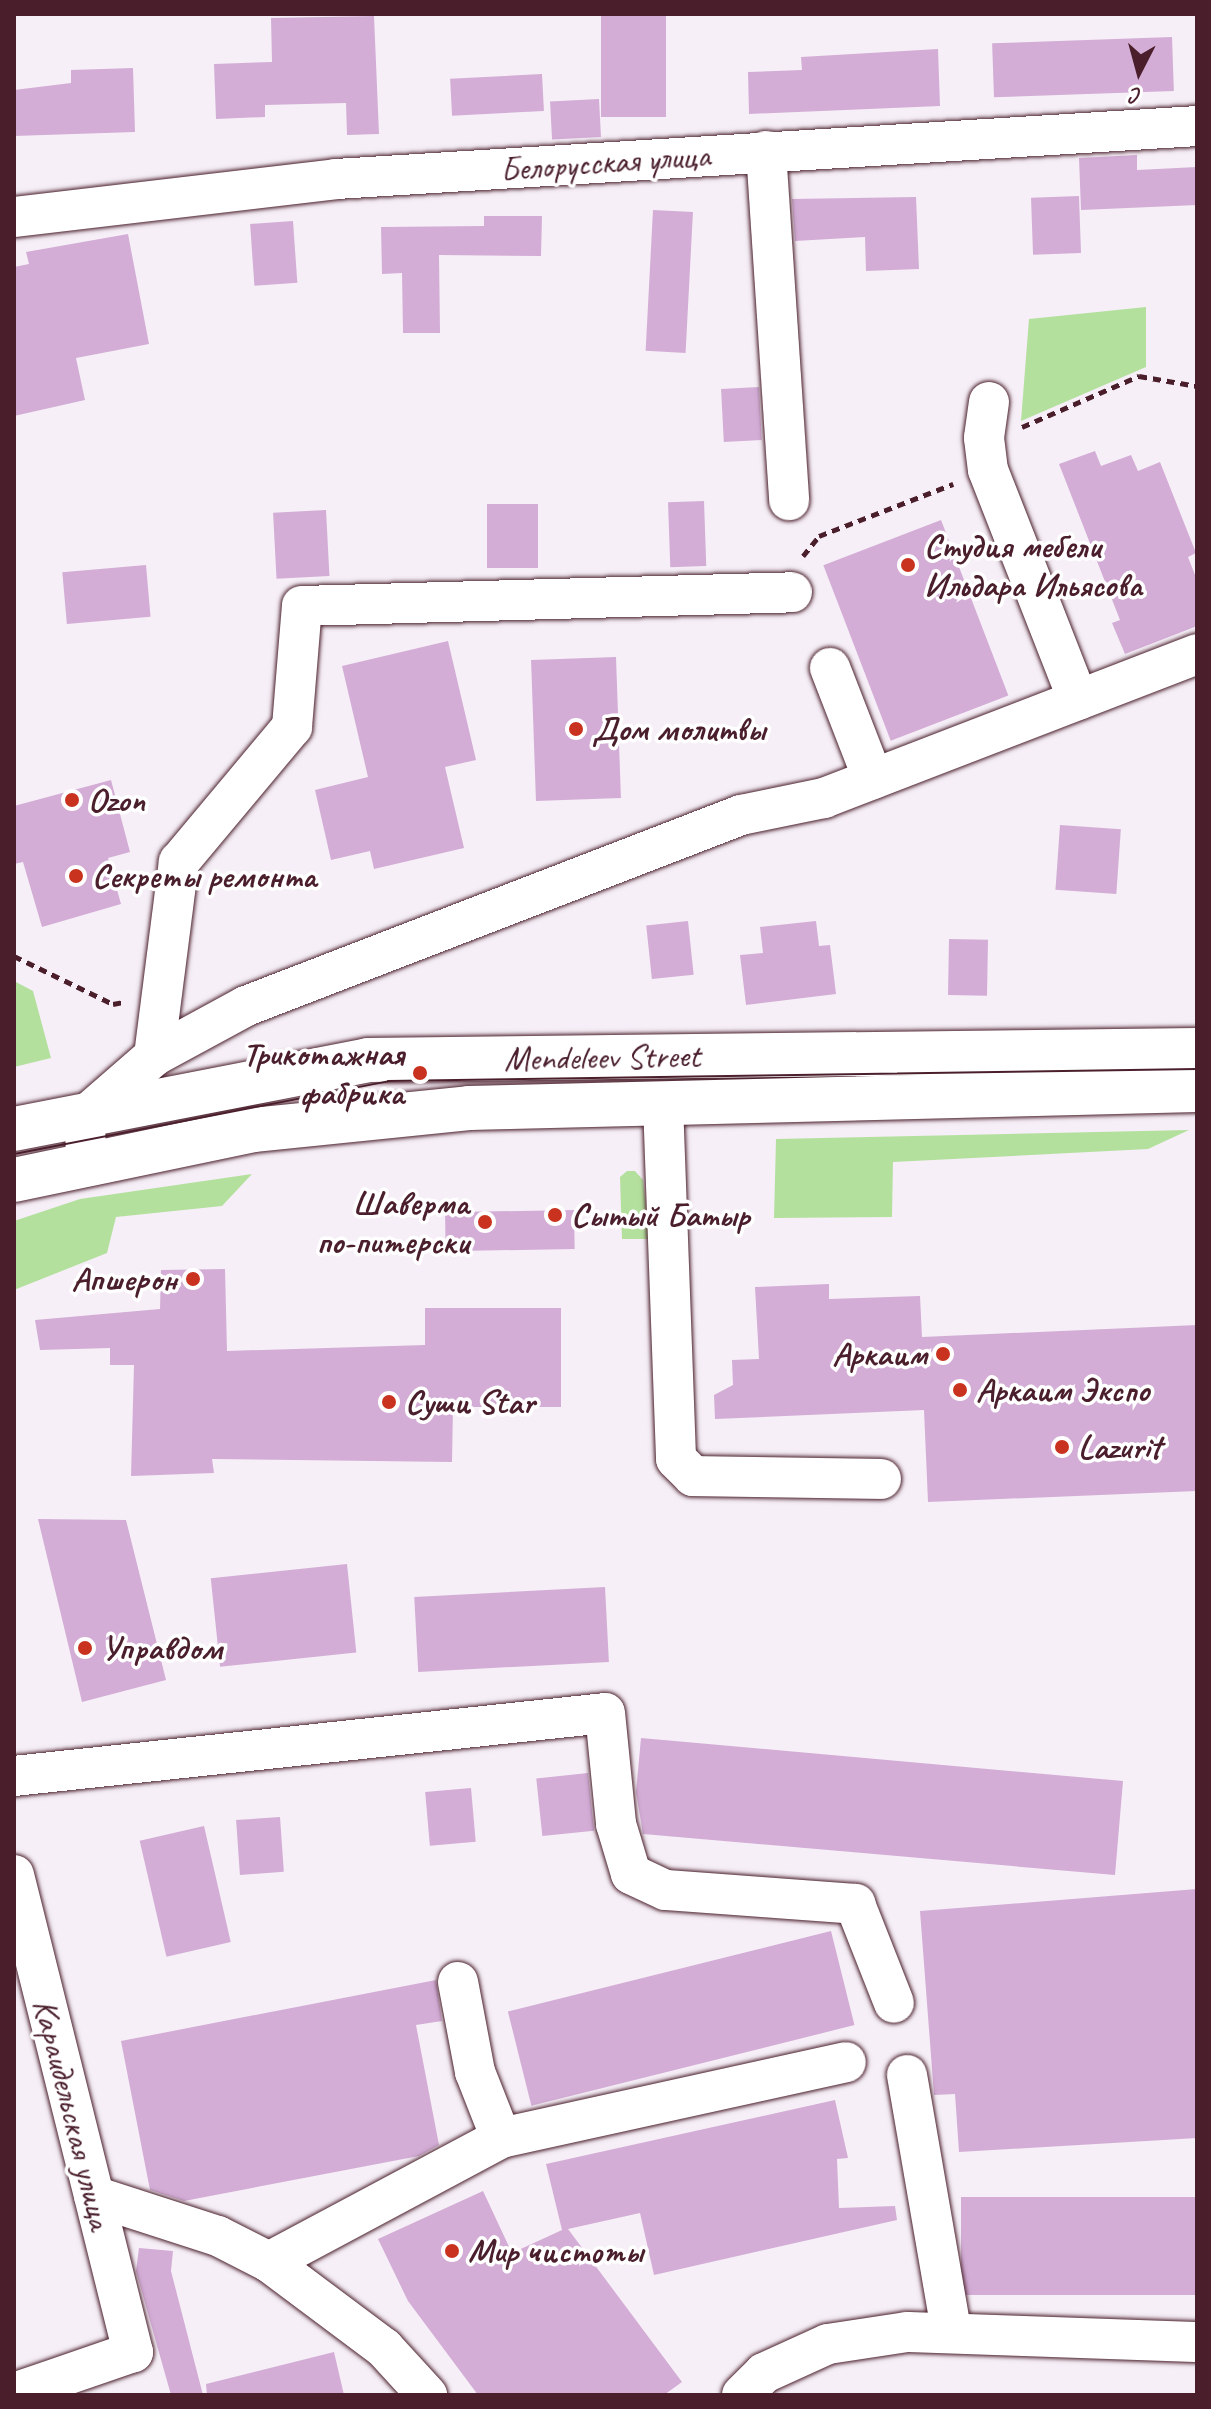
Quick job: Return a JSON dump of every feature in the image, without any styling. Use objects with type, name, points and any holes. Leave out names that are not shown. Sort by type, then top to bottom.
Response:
[{"type":"main road","name":"Mendeleev Street","points":[[14,1129],[368,1060],[1197,1050]]},
{"type":"main road","name":"Mendeleev Street","points":[[14,1180],[253,1130],[469,1108],[1197,1090]]},
{"type":"street","name":"Белорусская улица","points":[[14,217],[336,179],[1197,126]]},
{"type":"street","points":[[766,151],[789,500]]},
{"type":"street","points":[[989,402],[986,457],[1078,700]]},
{"type":"street","points":[[154,1056],[179,862],[292,727],[302,606],[792,592]]},
{"type":"street","points":[[86,1165],[85,1116],[154,1056],[260,1001],[741,815],[809,802],[1197,654]]},
{"type":"street","points":[[830,668],[873,779]]},
{"type":"street","points":[[663,1103],[676,1459],[693,1476],[881,1479]]},
{"type":"street","points":[[14,1776],[605,1713],[616,1824],[631,1874],[666,1890],[855,1904],[894,2003]]},
{"type":"street","name":"Караидельская улица","points":[[14,1875],[21,1934],[94,2196],[133,2352],[14,2393]]},
{"type":"street","points":[[458,1982],[475,2072],[501,2138]]},
{"type":"street","points":[[269,2262],[501,2138],[846,2062]]},
{"type":"street","points":[[907,2075],[951,2330]]},
{"type":"street","points":[[94,2196],[218,2236],[269,2262],[384,2348],[427,2395]]},
{"type":"street","points":[[742,2395],[764,2373],[828,2344],[951,2330],[1197,2342]]},
{"type":"path","points":[[792,592],[813,539],[986,457],[1139,376],[1197,386]]},
{"type":"path","points":[[14,956],[113,1004],[162,991]]},
{"type":"green space","points":[[1146,307],[1146,367],[1021,421],[1029,319]]},
{"type":"green space","points":[[14,981],[33,991],[51,1058],[14,1067]]},
{"type":"green space","points":[[1189,1130],[1148,1149],[893,1162],[892,1217],[774,1218],[776,1139]]},
{"type":"green space","points":[[627,1171],[635,1171],[643,1180],[650,1239],[622,1239],[620,1177]]},
{"type":"green space","points":[[252,1174],[222,1206],[116,1217],[107,1253],[14,1290],[14,1221],[80,1199]]},
{"type":"building","points":[[601,14],[666,14],[666,117],[601,117]]},
{"type":"building","points":[[374,16],[379,134],[347,135],[346,103],[265,105],[265,117],[216,119],[214,64],[272,62],[271,18]]},
{"type":"building","points":[[1172,37],[1174,91],[994,97],[992,43]]},
{"type":"building","points":[[938,49],[940,106],[749,114],[748,72],[802,70],[801,57]]},
{"type":"building","points":[[133,68],[135,132],[14,136],[14,90],[71,83],[71,70]]},
{"type":"building","points":[[542,74],[544,111],[452,116],[450,79]]},
{"type":"building","points":[[599,99],[601,137],[552,140],[550,102]]},
{"type":"building","points":[[1137,155],[1137,170],[1197,167],[1197,205],[1081,210],[1079,158]]},
{"type":"building","points":[[1079,196],[1081,253],[1033,255],[1031,198]]},
{"type":"building","points":[[916,197],[919,269],[866,271],[865,237],[795,241],[792,199]]},
{"type":"building","points":[[653,210],[693,212],[686,353],[646,351]]},
{"type":"building","points":[[484,216],[542,216],[541,256],[439,255],[440,333],[403,333],[402,273],[382,274],[381,227],[484,226]]},
{"type":"building","points":[[293,221],[297,283],[254,286],[250,224]]},
{"type":"building","points":[[128,234],[149,344],[76,358],[85,400],[14,416],[14,267],[29,264],[26,252]]},
{"type":"building","points":[[759,387],[762,440],[724,442],[721,389]]},
{"type":"building","points":[[1095,451],[1101,466],[1131,455],[1138,471],[1160,462],[1196,553],[1188,557],[1197,580],[1197,626],[1125,654],[1112,623],[1120,620],[1059,464]]},
{"type":"building","points":[[704,501],[706,566],[670,567],[668,502]]},
{"type":"building","points":[[487,504],[538,504],[538,568],[487,568]]},
{"type":"building","points":[[326,510],[329,576],[277,579],[273,513]]},
{"type":"building","points":[[941,520],[1008,696],[891,741],[823,565]]},
{"type":"building","points":[[146,565],[151,617],[67,624],[62,572]]},
{"type":"building","points":[[448,641],[476,760],[445,767],[464,848],[374,869],[370,851],[331,860],[315,790],[368,777],[342,666]]},
{"type":"building","name":"Дом молитвы","points":[[616,657],[621,798],[536,801],[531,660]]},
{"type":"building","points":[[111,780],[130,852],[108,858],[121,904],[42,927],[23,862],[14,864],[14,806]]},
{"type":"building","points":[[1060,825],[1121,829],[1116,894],[1055,890]]},
{"type":"building","points":[[688,921],[694,975],[652,979],[646,925]]},
{"type":"building","points":[[816,921],[819,946],[830,945],[836,994],[746,1005],[740,955],[763,953],[760,927]]},
{"type":"building","points":[[949,939],[988,940],[987,996],[948,995]]},
{"type":"building","points":[[574,1210],[575,1249],[446,1251],[445,1212]]},
{"type":"building","points":[[225,1269],[227,1351],[425,1345],[425,1308],[561,1308],[561,1407],[453,1407],[452,1462],[212,1459],[214,1473],[131,1476],[134,1365],[110,1365],[110,1348],[40,1350],[35,1320],[160,1309],[161,1270]]},
{"type":"building","name":"Аркаим Экспо","points":[[829,1284],[829,1299],[920,1296],[922,1337],[1197,1325],[1197,1491],[928,1502],[924,1410],[715,1419],[714,1395],[733,1385],[732,1360],[759,1359],[755,1287]]},
{"type":"building","points":[[38,1519],[126,1520],[166,1680],[82,1702]]},
{"type":"building","points":[[347,1564],[356,1653],[220,1667],[211,1578]]},
{"type":"building","points":[[605,1587],[609,1662],[418,1672],[414,1597]]},
{"type":"building","points":[[641,1738],[1123,1781],[1115,1875],[643,1834],[636,1792]]},
{"type":"building","points":[[588,1773],[594,1831],[542,1836],[536,1778]]},
{"type":"building","points":[[471,1788],[476,1842],[430,1846],[425,1792]]},
{"type":"building","points":[[280,1817],[284,1872],[240,1875],[236,1820]]},
{"type":"building","points":[[204,1826],[231,1942],[166,1957],[140,1841]]},
{"type":"building","points":[[1197,1889],[1197,2138],[959,2152],[955,2094],[934,2095],[920,1911]]},
{"type":"building","points":[[831,1931],[854,2025],[531,2106],[508,2012]]},
{"type":"building","points":[[436,1980],[442,2021],[416,2025],[439,2145],[419,2156],[184,2201],[150,2190],[121,2041]]},
{"type":"building","points":[[835,2100],[848,2158],[837,2159],[839,2208],[895,2206],[897,2220],[654,2275],[640,2213],[568,2229],[682,2382],[664,2395],[478,2395],[408,2301],[378,2239],[483,2191],[512,2253],[562,2230],[546,2164]]},
{"type":"building","points":[[961,2197],[1197,2197],[1197,2295],[961,2295]]},
{"type":"building","points":[[139,2248],[173,2251],[171,2271],[203,2395],[171,2395],[136,2271]]},
{"type":"building","points":[[334,2352],[344,2395],[207,2395],[206,2384]]},
{"type":"tram line","points":[[14,1154],[388,1081],[1197,1069]]},
{"type":"place","name":"Студия мебели Ильдара Ильясова","points":[[908,565]]},
{"type":"place","name":"Дом молитвы","points":[[576,729]]},
{"type":"place","name":"Ozon","points":[[72,800]]},
{"type":"place","name":"Секреты ремонта","points":[[76,876]]},
{"type":"place","name":"Трикотажная фабрика","points":[[420,1073]]},
{"type":"place","name":"Сытый Батыр","points":[[555,1215]]},
{"type":"place","name":"Шаверма по-питерски","points":[[485,1222]]},
{"type":"place","name":"Апшерон","points":[[193,1279]]},
{"type":"place","name":"Аркаим","points":[[943,1354]]},
{"type":"place","name":"Аркаим Экспо","points":[[960,1390]]},
{"type":"place","name":"Суши Star","points":[[389,1402]]},
{"type":"place","name":"Lazurit","points":[[1062,1447]]},
{"type":"place","name":"Управдом","points":[[85,1648]]},
{"type":"place","name":"Мир чистоты","points":[[452,2251]]}]
